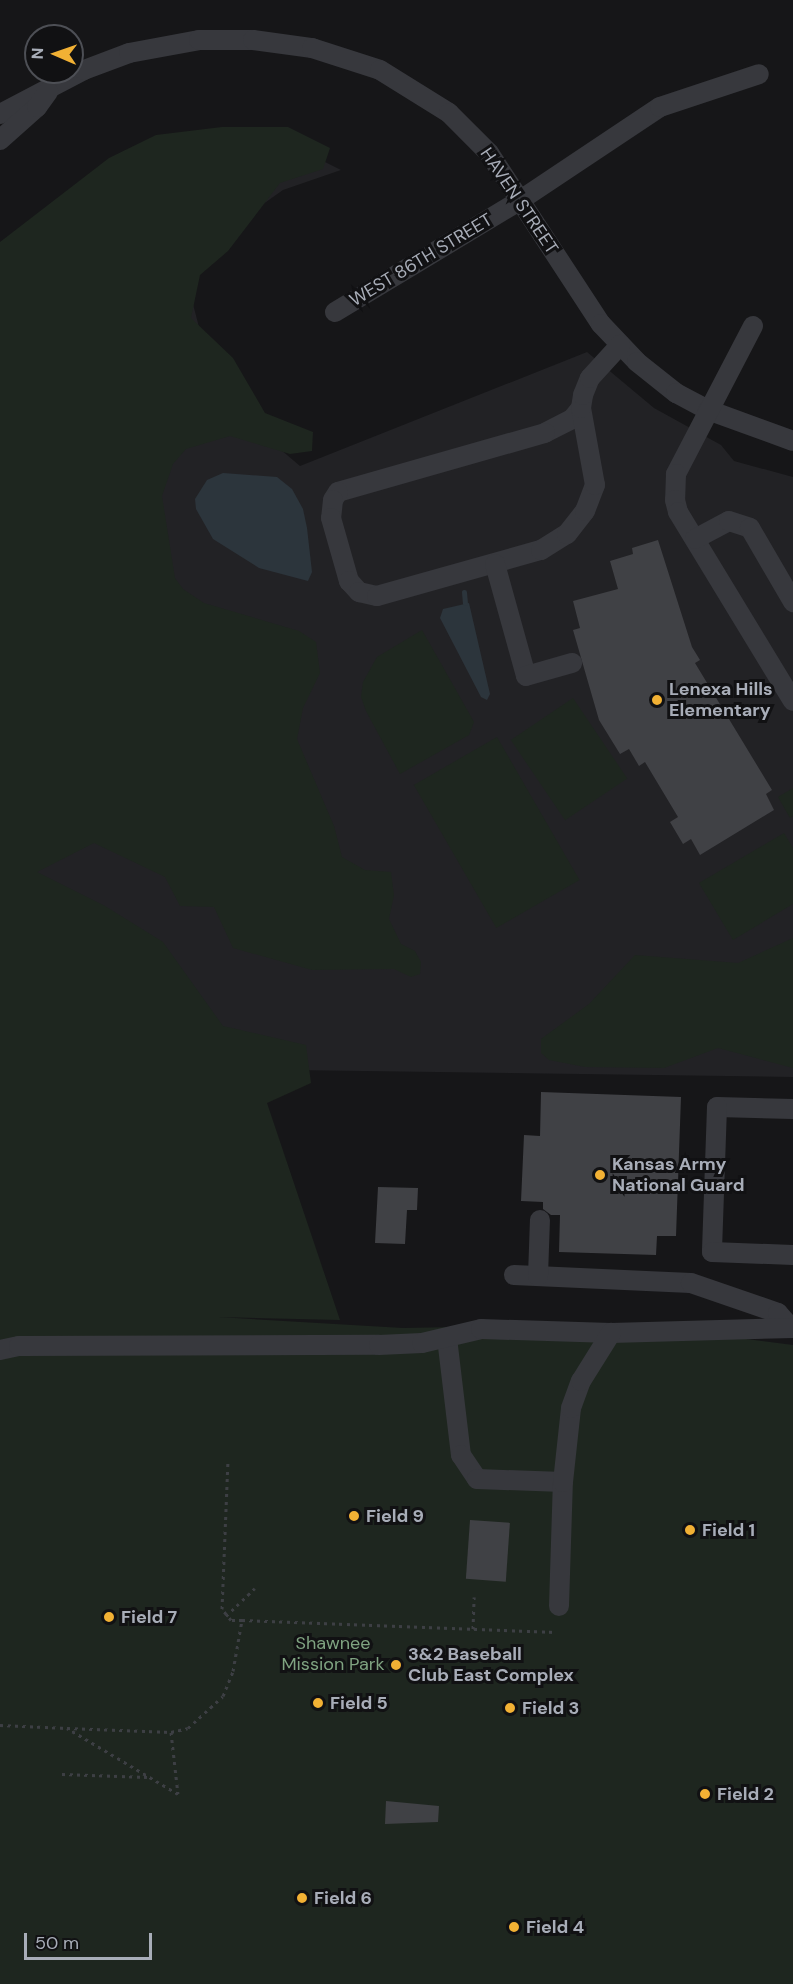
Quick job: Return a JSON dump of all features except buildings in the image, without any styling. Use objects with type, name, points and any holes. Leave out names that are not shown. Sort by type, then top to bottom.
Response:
[{"type":"street","name":"HAVEN STREET","points":[[0,114],[84,70],[164,45],[225,38],[312,48],[380,70],[427,97],[470,132],[522,199],[588,306],[620,345],[676,393],[708,410],[793,441]]},
{"type":"street","name":"WEST 86TH STREET","points":[[335,312],[522,199],[660,107],[759,74]]},
{"type":"street","name":"HAVEN STREET","points":[[0,140],[37,107],[49,90]]},
{"type":"street","points":[[753,326],[676,474],[674,488],[678,512],[793,701]]},
{"type":"street","points":[[581,408],[557,429],[349,486],[333,500],[331,518],[349,581],[367,595],[495,564],[554,543],[585,511],[595,485],[596,470],[581,408],[590,378],[620,345]]},
{"type":"street","points":[[695,539],[729,521],[750,528],[793,602]]},
{"type":"street","points":[[495,564],[526,676],[572,663]]},
{"type":"street","points":[[793,1109],[717,1107],[712,1252],[793,1255]]},
{"type":"street","points":[[538,1276],[540,1220]]},
{"type":"street","points":[[514,1275],[691,1283],[778,1313],[792,1328]]},
{"type":"street","points":[[0,1350],[19,1346],[379,1345],[447,1338],[481,1329],[610,1333],[792,1328]]},
{"type":"street","points":[[559,1606],[563,1482],[572,1408],[581,1381],[610,1333]]},
{"type":"street","points":[[447,1338],[461,1455],[477,1479],[563,1482]]},
{"type":"path","points":[[228,1461],[222,1609],[226,1616],[242,1620],[556,1632]]},
{"type":"path","points":[[226,1616],[255,1588]]},
{"type":"path","points":[[473,1629],[474,1597]]},
{"type":"path","points":[[0,1725],[171,1732],[188,1728],[224,1696],[233,1671],[242,1620]]},
{"type":"path","points":[[67,1728],[178,1794],[171,1732]]},
{"type":"path","points":[[62,1774],[150,1778]]},
{"type":"shaded area","points":[[285,142],[341,170],[283,190],[212,240],[187,281],[205,350],[235,411],[300,466],[587,352],[654,408],[721,445],[734,461],[793,477],[793,1077],[0,1066],[0,262]]},
{"type":"shaded area","points":[[223,473],[277,477],[292,489],[303,509],[307,528],[312,572],[308,581],[259,568],[213,539],[196,509],[195,499],[207,480]]},
{"type":"shaded area","points":[[469,603],[490,694],[487,700],[481,697],[440,618],[443,609]]},
{"type":"green space","name":"Shawnee Mission Park","points":[[222,127],[288,127],[330,148],[323,169],[280,183],[228,251],[200,275],[191,318],[233,358],[265,413],[313,432],[312,451],[290,454],[230,436],[186,449],[173,464],[162,496],[175,578],[183,589],[204,603],[299,631],[316,642],[320,673],[303,708],[297,739],[334,826],[342,857],[365,870],[391,872],[394,895],[389,919],[401,944],[415,951],[421,962],[420,974],[411,977],[394,969],[312,970],[233,948],[214,907],[180,906],[165,877],[94,843],[37,872],[105,906],[163,942],[223,1026],[306,1045],[311,1083],[267,1103],[340,1320],[218,1317],[403,1328],[627,1324],[793,1345],[793,1984],[0,1984],[0,242],[109,158],[156,135]]},
{"type":"green space","points":[[422,630],[474,722],[469,735],[400,774],[366,711],[361,697],[363,682],[377,657]]},
{"type":"green space","points":[[573,698],[627,778],[565,820],[511,740]]},
{"type":"green space","points":[[497,737],[580,880],[496,928],[414,785]]},
{"type":"green space","points":[[793,788],[793,816],[790,818],[778,797]]},
{"type":"green space","points":[[784,833],[793,848],[793,904],[733,940],[699,883]]},
{"type":"green space","points":[[793,938],[793,1068],[718,1048],[664,1068],[585,1067],[549,1060],[541,1053],[541,1039],[589,1004],[635,955],[738,963]]},
{"type":"waterway","points":[[464,592],[465,603]]},
{"type":"place","name":"Lenexa Hills Elementary","points":[[657,700]]},
{"type":"place","name":"Kansas Army National Guard","points":[[600,1175]]},
{"type":"place","name":"Field 9","points":[[354,1516]]},
{"type":"place","name":"Field 1","points":[[690,1530]]},
{"type":"place","name":"Field 7","points":[[109,1617]]},
{"type":"place","name":"3&2 Baseball Club East Complex","points":[[396,1665]]},
{"type":"place","name":"Field 5","points":[[318,1703]]},
{"type":"place","name":"Field 3","points":[[510,1708]]},
{"type":"place","name":"Field 2","points":[[705,1794]]},
{"type":"place","name":"Field 6","points":[[302,1898]]},
{"type":"place","name":"Field 4","points":[[514,1927]]}]
